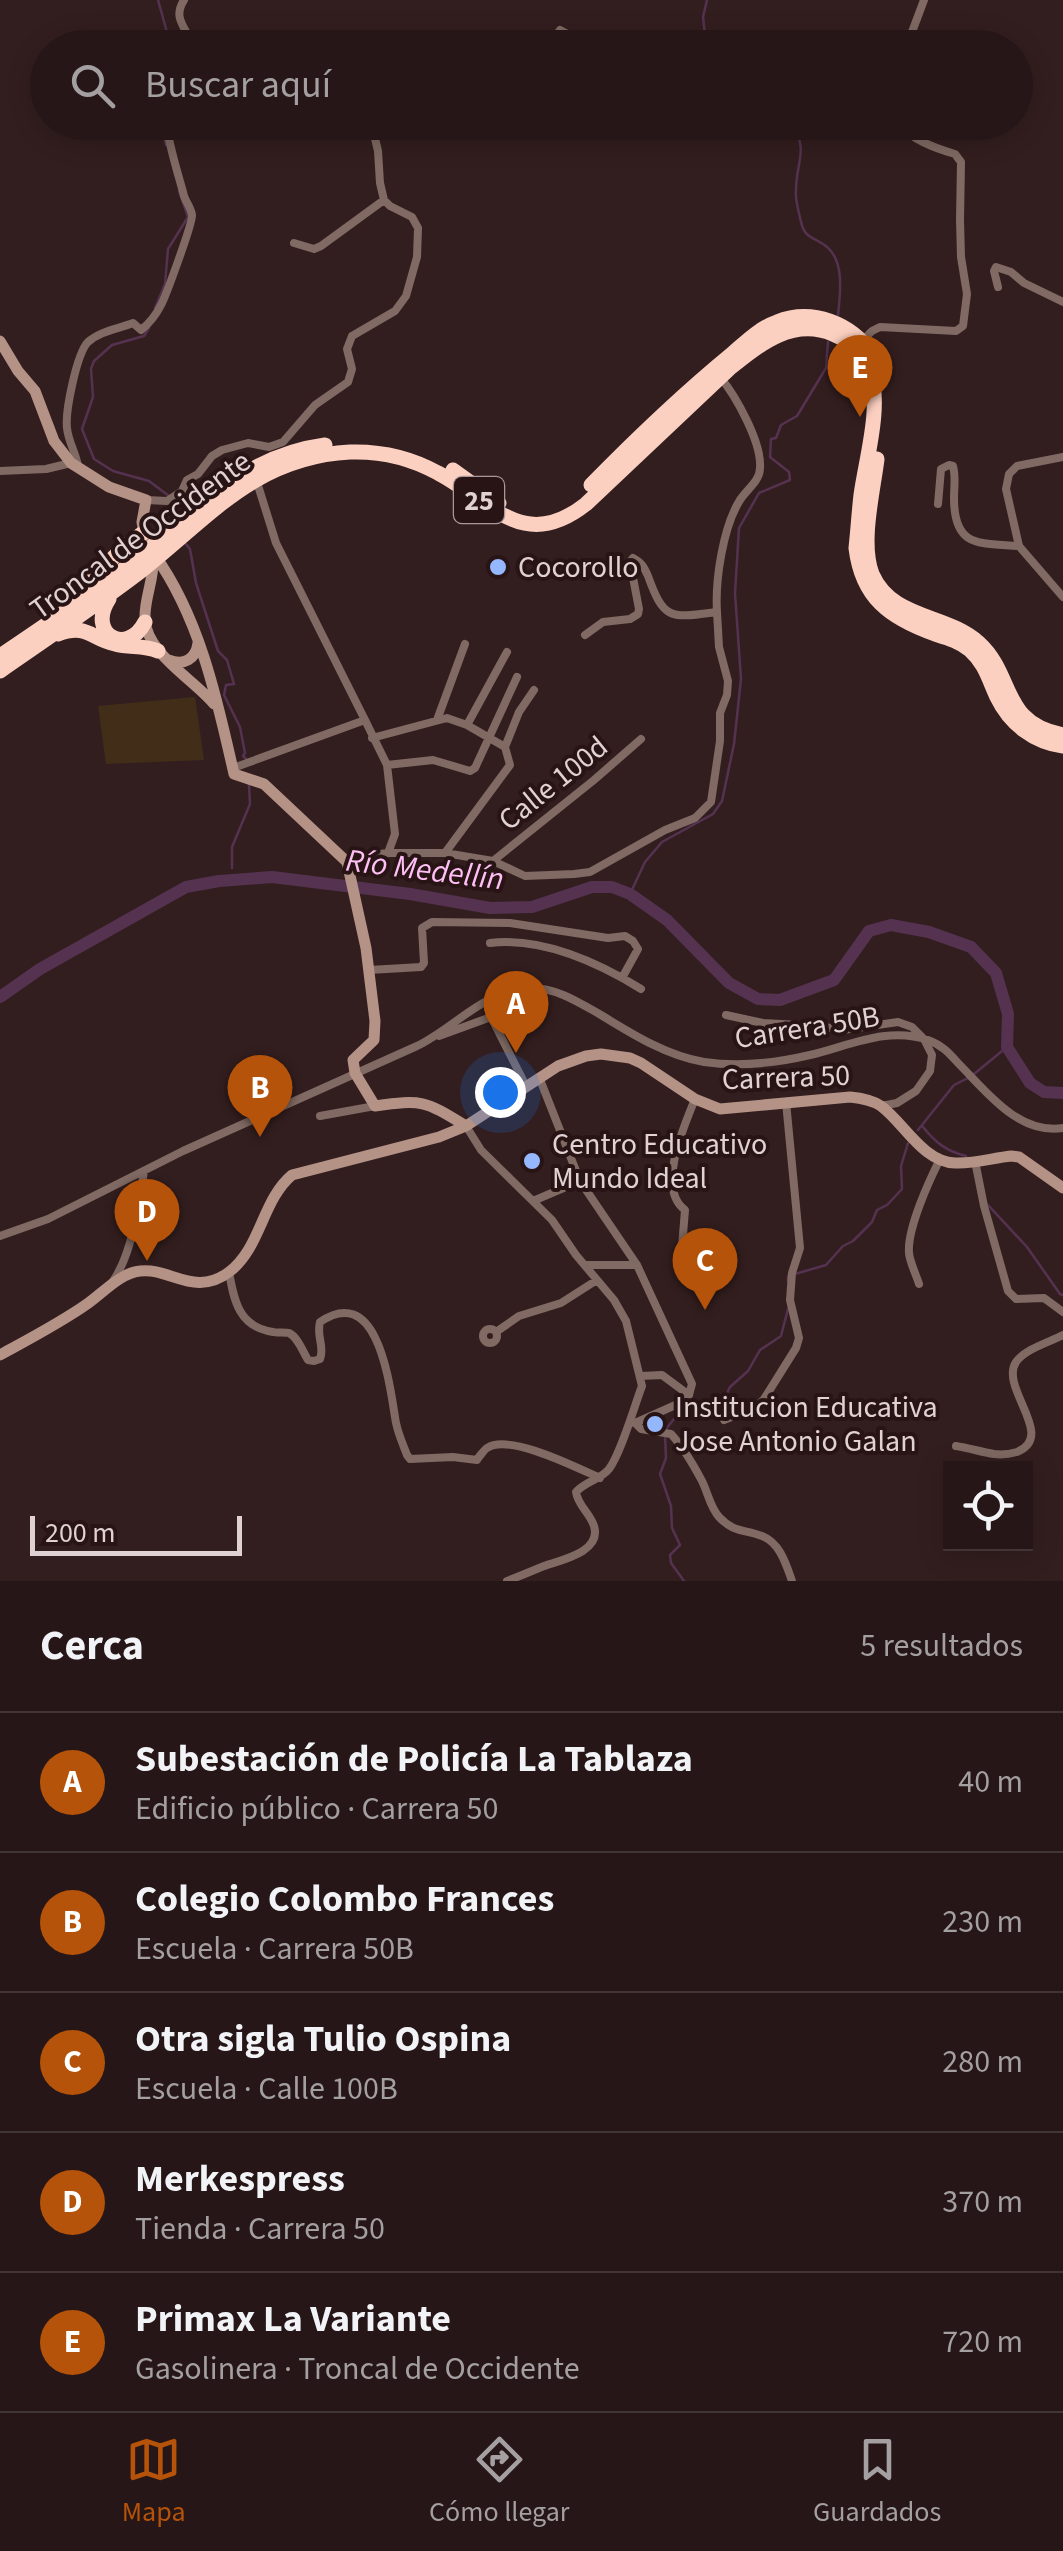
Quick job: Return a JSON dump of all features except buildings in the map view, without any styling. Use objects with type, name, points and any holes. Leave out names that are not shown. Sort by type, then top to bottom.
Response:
[{"type":"highway","name":"Troncal de Occidente","points":[[0,671],[114,591],[154,545],[220,488],[292,452],[336,444],[407,450],[455,471],[507,508],[526,513],[555,511],[580,496],[714,368],[761,330],[786,319],[814,317],[842,326],[862,340]]},
{"type":"highway","name":"Troncal de Occidente","points":[[154,545],[276,469],[316,456],[355,452],[407,460],[436,472],[513,520],[536,524],[554,521],[586,504],[720,377],[764,343],[790,330],[820,330],[855,349],[871,374],[874,399],[856,548],[866,586],[878,602],[900,619],[967,648],[983,666],[999,700],[1016,723],[1037,739],[1063,746]]},
{"type":"highway","points":[[862,340],[884,385],[867,544],[871,571],[888,596],[902,608],[971,636],[992,658],[1024,716],[1041,729],[1063,735]]},
{"type":"highway","points":[[0,655],[78,592],[122,550],[154,545]]},
{"type":"highway","name":"Troncal de Occidente","points":[[0,655],[137,566]]},
{"type":"highway","points":[[114,591],[102,610],[101,623],[106,632],[118,639],[130,638],[145,622]]},
{"type":"highway","points":[[41,642],[68,630],[83,630],[110,643],[141,645],[163,655]]},
{"type":"street","points":[[184,0],[179,18],[186,30]]},
{"type":"street","points":[[913,30],[924,0]]},
{"type":"street","points":[[75,465],[66,420],[80,352],[102,333],[133,323],[141,330],[152,321],[164,300],[190,228],[192,215],[171,140]]},
{"type":"street","points":[[0,341],[35,391],[54,441],[75,465],[109,487],[146,500],[168,501],[182,491],[187,480],[202,470],[212,456],[227,448],[248,443],[269,447],[281,444],[315,405],[348,382],[352,369],[348,342],[358,331],[395,311],[406,296],[414,272],[417,224],[384,200],[376,140]]},
{"type":"street","points":[[862,340],[880,327],[956,331],[963,326],[967,294],[960,239],[961,162],[956,154],[917,140]]},
{"type":"street","points":[[294,243],[314,249],[321,246],[384,200]]},
{"type":"street","points":[[998,288],[994,271],[1003,268],[1063,302]]},
{"type":"street","points":[[347,862],[362,856],[445,853],[493,861],[525,876],[590,872],[665,830],[695,818],[711,802],[720,713],[728,681],[719,647],[717,576],[730,523],[760,471],[745,415],[720,377]]},
{"type":"street","points":[[1063,457],[1017,466],[1009,474],[1006,489],[1018,546],[1063,597]]},
{"type":"street","points":[[0,471],[75,465]]},
{"type":"street","points":[[938,504],[941,469],[949,465],[956,472],[954,503],[964,538],[977,543],[1018,546]]},
{"type":"street","points":[[256,479],[276,542],[387,766],[394,834],[388,854]]},
{"type":"street","points":[[146,500],[142,522],[182,603]]},
{"type":"street","points":[[154,545],[145,622],[149,638],[207,696],[221,716]]},
{"type":"street","points":[[585,635],[603,622],[630,619],[638,614],[630,562],[633,558],[643,565],[657,601],[665,610],[690,615],[717,612]]},
{"type":"street","points":[[148,597],[167,590],[179,597],[189,615],[242,772],[264,784],[347,862],[369,970],[376,1032],[374,1040],[353,1060],[355,1074],[375,1106]]},
{"type":"street","points":[[163,655],[180,662],[192,658],[198,641]]},
{"type":"street","points":[[437,720],[465,644]]},
{"type":"street","points":[[467,725],[508,652]]},
{"type":"street","points":[[387,766],[433,760],[470,771],[475,768],[516,678]]},
{"type":"street","points":[[445,853],[510,765],[505,747],[519,712],[534,690]]},
{"type":"street","points":[[372,738],[446,718],[505,747]]},
{"type":"street","points":[[242,772],[252,760],[365,720]]},
{"type":"street","name":"Calle 100d","points":[[493,861],[641,739]]},
{"type":"street","points":[[369,970],[420,967],[424,963],[422,928],[432,922],[510,923],[608,938],[626,936],[638,949],[622,978]]},
{"type":"street","points":[[535,928],[535,944]]},
{"type":"street","points":[[490,944],[535,944],[641,989]]},
{"type":"street","name":"Carrera 50B","points":[[0,1236],[48,1220],[144,1171],[435,1037],[495,996],[532,988],[573,999],[657,1046],[705,1062],[772,1062],[877,1036],[924,1039],[942,1046],[1022,1122],[1038,1128],[1063,1128]]},
{"type":"street","points":[[726,1015],[762,1024],[843,1030],[898,1022],[912,1028],[924,1039],[932,1055],[930,1071],[916,1091],[881,1106]]},
{"type":"street","points":[[435,1037],[491,1017],[526,1086]]},
{"type":"street","name":"Carrera 50","points":[[230,1272],[255,1237],[276,1193],[292,1175],[466,1126],[539,1078],[570,1060],[586,1056],[613,1055],[641,1063],[695,1099],[720,1108],[862,1098],[881,1106],[940,1159]]},
{"type":"street","points":[[539,1078],[580,1181],[637,1266],[692,1384],[689,1395],[680,1403],[631,1422]]},
{"type":"street","points":[[682,1247],[684,1210],[674,1191],[674,1149],[695,1099]]},
{"type":"street","points":[[320,1116],[407,1101],[430,1104],[466,1126],[481,1150],[552,1220],[626,1321],[642,1386],[612,1464],[600,1478],[576,1492],[596,1532],[586,1550],[507,1581]]},
{"type":"street","points":[[724,1420],[756,1407],[764,1399],[799,1338],[790,1300],[800,1238],[786,1102]]},
{"type":"street","points":[[919,1284],[911,1261],[910,1240],[940,1159],[957,1164],[1011,1156],[1063,1188]]},
{"type":"street","points":[[975,1161],[1008,1291],[1020,1300],[1044,1298],[1063,1312]]},
{"type":"street","points":[[108,1288],[125,1256],[144,1171]]},
{"type":"street","points":[[533,1201],[580,1181]]},
{"type":"street","points":[[586,1265],[637,1266]]},
{"type":"street","points":[[0,1355],[76,1311],[128,1274],[143,1270],[203,1282],[230,1272],[234,1301],[245,1318],[271,1332],[294,1336],[308,1360],[320,1359],[317,1332],[320,1322],[328,1316],[341,1312],[368,1322],[382,1353],[395,1419],[410,1459],[476,1460],[486,1448],[496,1444],[534,1449],[600,1478]]},
{"type":"street","points":[[496,1332],[518,1316],[561,1303],[597,1280]]},
{"type":"street","points":[[956,1446],[1000,1455],[1018,1452],[1028,1444],[1032,1431],[1014,1381],[1014,1366],[1022,1356],[1063,1335]]},
{"type":"street","points":[[641,1376],[662,1375],[689,1395]]},
{"type":"street","points":[[631,1422],[641,1429],[672,1434],[704,1485],[716,1514],[731,1528],[765,1536],[776,1546],[792,1581]]},
{"type":"shaded area","points":[[195,697],[204,760],[106,764],[98,706]]},
{"type":"waterway","points":[[158,0],[166,30]]},
{"type":"waterway","points":[[704,30],[707,0]]},
{"type":"waterway","points":[[165,140],[166,145]]},
{"type":"waterway","points":[[799,140],[796,195],[801,222],[805,232],[827,247],[837,261],[838,315]]},
{"type":"waterway","points":[[155,308],[165,284],[168,249],[188,217],[179,191]]},
{"type":"waterway","points":[[149,328],[144,336],[112,345],[94,361],[93,397],[82,429],[94,459],[113,471],[149,481],[169,496]]},
{"type":"waterway","points":[[630,894],[645,862],[662,842],[713,814],[722,801],[734,744],[741,679],[735,593],[739,528],[759,493],[790,480],[789,472],[770,457],[771,439],[776,438],[781,425],[797,416],[826,368],[828,342]]},
{"type":"waterway","points":[[174,517],[175,505]]},
{"type":"waterway","points":[[185,543],[190,549],[196,583],[218,651],[227,660],[234,684],[226,685],[224,695],[240,727],[243,756],[247,760]]},
{"type":"waterway","points":[[232,868],[232,847],[250,804],[249,785]]},
{"type":"waterway","name":"Río Medellín","points":[[0,997],[40,969],[186,887],[219,881],[272,877],[490,908],[532,907],[592,887],[612,887],[630,894],[667,920],[729,983],[758,999],[780,1000],[834,980],[869,931],[891,925],[929,932],[971,947],[996,973],[1008,1014],[1007,1047],[1030,1083],[1044,1092],[1063,1093]]},
{"type":"waterway","points":[[974,1074],[1007,1047]]},
{"type":"waterway","points":[[918,1130],[954,1085],[968,1078]]},
{"type":"waterway","points":[[923,1127],[942,1146],[966,1156]]},
{"type":"waterway","points":[[788,1281],[788,1276],[826,1265],[902,1189],[901,1166],[908,1143]]},
{"type":"waterway","points":[[988,1205],[1027,1247],[1063,1295]]},
{"type":"waterway","points":[[666,1429],[684,1413],[705,1416],[720,1408],[730,1387],[748,1371],[760,1350],[781,1336],[788,1309]]},
{"type":"waterway","points":[[665,1436],[666,1458],[660,1474],[671,1506],[672,1528],[680,1545],[670,1555],[671,1563],[684,1581]]},
{"type":"place","name":"Primax La Variante","points":[[860,417]]},
{"type":"place","name":"Cocorollo","points":[[498,567]]},
{"type":"place","name":"Subestación de Policía La Tablaza","points":[[516,1053]]},
{"type":"place","name":"Colegio Colombo Frances","points":[[260,1137]]},
{"type":"place","name":"Centro Educativo Mundo Ideal","points":[[532,1161]]},
{"type":"place","name":"Merkespress","points":[[147,1261]]},
{"type":"place","name":"Otra sigla Tulio Ospina","points":[[705,1310]]},
{"type":"place","name":"Institucion Educativa Jose Antonio Galan","points":[[655,1424]]}]
